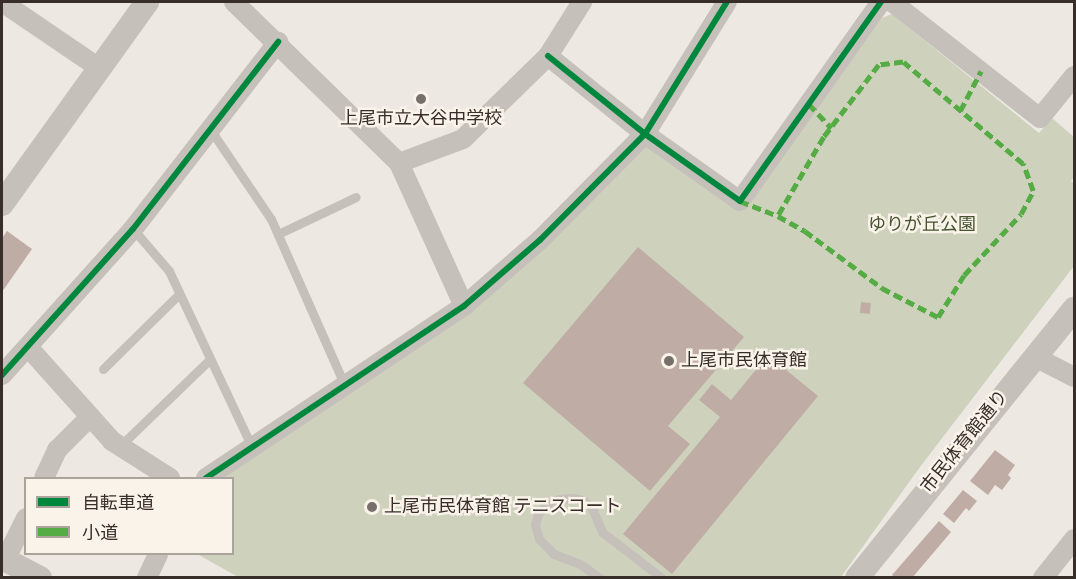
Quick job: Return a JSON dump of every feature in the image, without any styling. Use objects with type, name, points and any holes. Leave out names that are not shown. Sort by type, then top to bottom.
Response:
[{"type":"street","points":[[2,2],[99,69]]},
{"type":"street","points":[[2,204],[147,2]]},
{"type":"street","points":[[234,2],[278,42],[399,163],[464,306]]},
{"type":"street","points":[[399,163],[463,139],[549,56],[582,2]]},
{"type":"street","points":[[208,477],[464,306],[540,240],[645,134],[727,2]]},
{"type":"street","points":[[549,56],[645,134],[740,201],[881,2]]},
{"type":"street","points":[[892,2],[1040,118],[1074,76]]},
{"type":"street","points":[[2,375],[134,229],[278,42]]},
{"type":"street","name":"市民体育館通り","points":[[862,576],[1074,309]]},
{"type":"street","points":[[28,347],[90,417],[120,446],[168,477]]},
{"type":"street","points":[[1035,357],[1074,377]]},
{"type":"street","points":[[44,477],[57,450],[90,417]]},
{"type":"street","points":[[24,522],[4,559],[40,578]]},
{"type":"street","points":[[1043,578],[1074,539]]},
{"type":"street","points":[[147,578],[158,555]]},
{"type":"lane","points":[[210,129],[271,219],[344,384]]},
{"type":"lane","points":[[278,234],[356,197]]},
{"type":"lane","points":[[134,229],[169,271],[253,448]]},
{"type":"lane","points":[[103,369],[179,294]]},
{"type":"lane","points":[[120,446],[210,359]]},
{"type":"lane","points":[[600,578],[580,564],[554,554],[539,539],[535,525],[538,514],[547,504],[559,499],[573,498],[583,501],[592,508],[602,532],[662,578]]},
{"type":"green space","name":"ゆりが丘公園","points":[[892,14],[1039,133],[1052,118],[1074,137],[1074,177],[1071,181],[1074,184],[1074,266],[920,467],[841,577],[240,578],[199,555],[234,555],[234,477],[225,477],[475,307],[644,145],[744,210],[882,18]]},
{"type":"building","points":[[7,231],[32,249],[2,292],[2,238]]},
{"type":"building","points":[[638,247],[744,337],[668,426],[690,444],[650,491],[523,383]]},
{"type":"building","points":[[861,302],[871,303],[870,314],[860,313]]},
{"type":"building","points":[[768,355],[818,396],[672,574],[623,534],[720,417],[699,400],[712,384],[731,400]]},
{"type":"building","points":[[995,450],[1015,465],[1008,475],[1011,478],[1002,490],[995,485],[988,495],[970,481]]},
{"type":"building","points":[[963,490],[977,501],[969,511],[966,508],[954,523],[943,514]]},
{"type":"building","points":[[939,521],[951,532],[912,578],[895,578],[892,575]]},
{"type":"marked path","points":[[740,201],[778,216],[805,231],[882,288],[938,317],[964,275],[1021,214],[1033,191],[1023,164],[903,62],[879,65],[824,137],[778,216]]},
{"type":"marked path","points":[[960,111],[981,71]]},
{"type":"marked path","points":[[809,104],[831,128]]},
{"type":"cycle path","points":[[208,477],[464,306],[540,240],[645,134],[727,2]]},
{"type":"cycle path","points":[[548,56],[645,134],[740,201],[881,2]]},
{"type":"cycle path","points":[[2,375],[133,229],[278,42]]},
{"type":"place","name":"上尾市立大谷中学校","points":[[421,99]]},
{"type":"place","name":"上尾市民体育館","points":[[669,361]]},
{"type":"place","name":"上尾市民体育館 テニスコート","points":[[372,507]]}]
